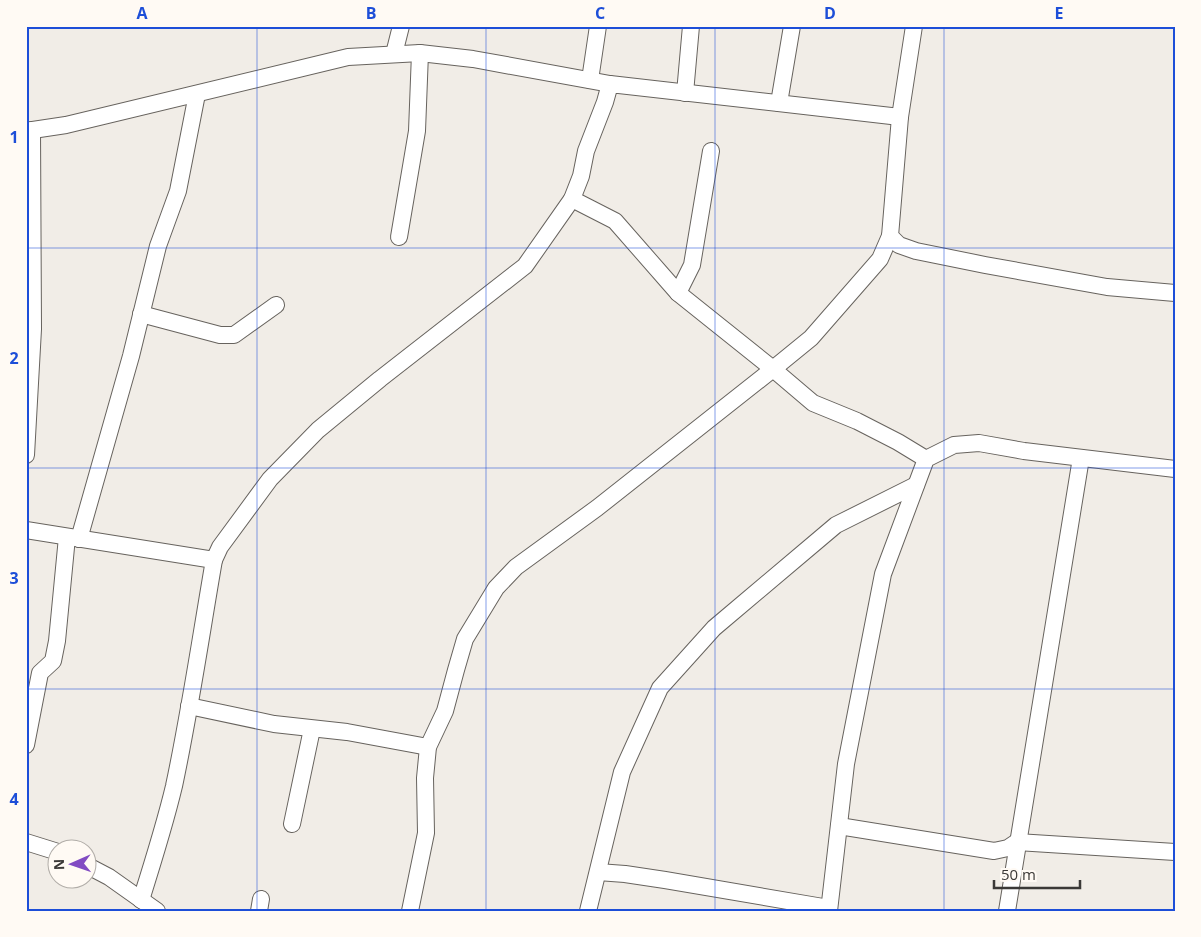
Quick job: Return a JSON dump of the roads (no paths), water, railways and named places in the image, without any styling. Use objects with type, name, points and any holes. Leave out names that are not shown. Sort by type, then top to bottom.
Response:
[{"type":"street","points":[[394,54],[401,26]]},
{"type":"street","points":[[590,80],[598,26]]},
{"type":"street","points":[[685,93],[690,26]]},
{"type":"street","points":[[779,103],[792,26]]},
{"type":"street","points":[[410,911],[426,833],[425,778],[428,747],[445,712],[465,640],[496,588],[516,567],[597,508],[811,338],[880,259],[890,236],[900,117],[914,26]]},
{"type":"street","points":[[399,237],[417,131],[420,53]]},
{"type":"street","points":[[26,455],[33,329],[29,130],[66,125],[348,57],[420,53],[473,59],[610,84],[900,117]]},
{"type":"street","points":[[141,900],[174,786],[190,706],[214,560],[220,547],[270,480],[318,430],[525,266],[572,200],[581,176],[586,151],[610,84]]},
{"type":"street","points":[[26,745],[33,671],[53,661],[58,642],[73,538],[141,314],[158,246],[178,191],[197,94]]},
{"type":"street","points":[[678,293],[692,265],[711,151]]},
{"type":"street","points":[[572,200],[615,221],[678,293],[813,403],[865,425],[926,459]]},
{"type":"street","points":[[890,236],[898,245],[916,251],[985,265],[1106,287],[1175,293]]},
{"type":"street","points":[[141,314],[220,335],[234,335],[276,305]]},
{"type":"street","points":[[598,872],[665,880],[829,910],[846,764],[883,574],[926,459],[954,445],[979,443],[1024,451],[1175,469]]},
{"type":"street","points":[[1007,911],[1081,458]]},
{"type":"street","points":[[588,911],[622,772],[660,688],[714,628],[836,525],[916,485]]},
{"type":"street","points":[[26,530],[214,560]]},
{"type":"street","points":[[190,706],[274,724],[347,732],[428,747]]},
{"type":"street","points":[[292,824],[312,728]]},
{"type":"street","points":[[839,826],[994,851],[1008,848],[1017,842],[1175,852]]},
{"type":"street","points":[[26,842],[48,849]]},
{"type":"street","points":[[98,871],[157,911]]}]
